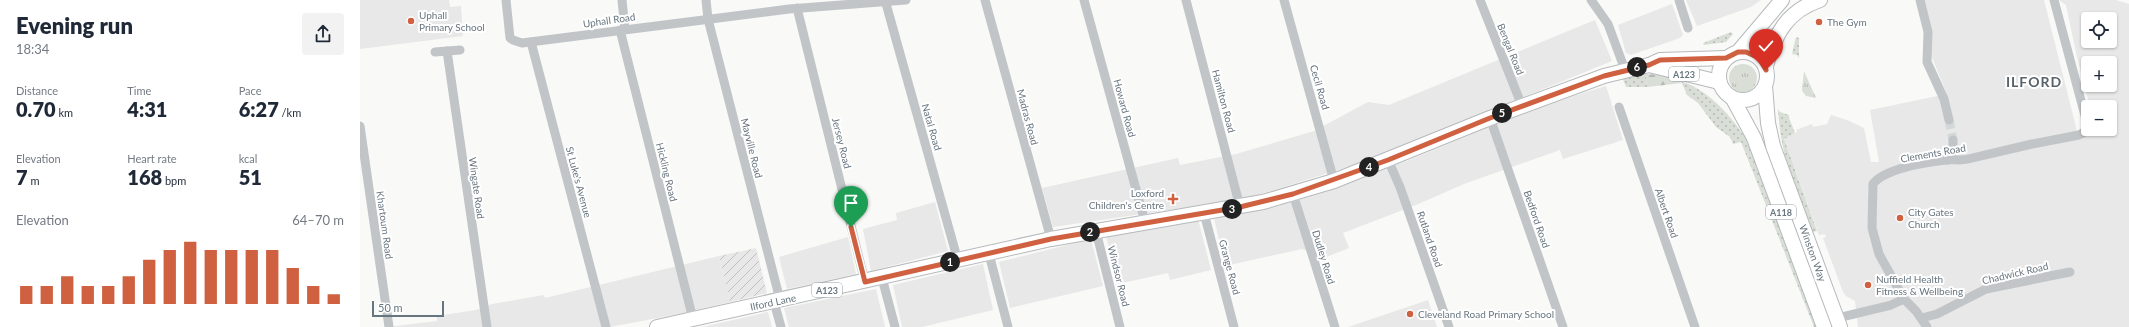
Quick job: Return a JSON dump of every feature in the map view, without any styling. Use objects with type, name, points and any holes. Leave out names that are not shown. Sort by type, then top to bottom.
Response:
[{"type":"main road","points":[[1719,82],[1719,68],[1782,0]]},
{"type":"main road","name":"A118","points":[[1766,86],[1766,66],[1769,55],[1786,22],[1794,12],[1820,0]]},
{"type":"main road","points":[[1732,55],[1751,53],[1759,58],[1766,66]]},
{"type":"main road","name":"Ilford Lane","points":[[663,326],[865,282],[1051,239],[1240,207],[1293,194],[1334,181],[1522,106],[1625,70],[1649,65],[1660,60],[1732,55]]},
{"type":"main road","name":"Ilford Lane","points":[[1649,65],[1719,82]]},
{"type":"main road","name":"A118","points":[[1719,82],[1726,95],[1733,99]]},
{"type":"main road","points":[[1733,99],[1750,99],[1762,92],[1766,86]]},
{"type":"main road","name":"Winston Way","points":[[1766,86],[1768,123],[1774,146],[1839,323]]},
{"type":"main road","name":"Winston Way","points":[[1733,99],[1754,138],[1824,327]]},
{"type":"street","name":"Uphall Road","points":[[506,0],[510,38],[522,43],[708,19],[791,6],[906,0]]},
{"type":"street","name":"Hickling Road","points":[[622,0],[623,29],[694,319]]},
{"type":"street","name":"Mayville Road","points":[[706,0],[708,19],[777,301],[781,327]]},
{"type":"street","name":"Madras Road","points":[[985,0],[1051,239]]},
{"type":"street","name":"Howard Road","points":[[1084,0],[1145,222]]},
{"type":"street","name":"Hamilton Road","points":[[1186,0],[1240,207]]},
{"type":"street","name":"Cecil Road","points":[[1284,0],[1334,181]]},
{"type":"street","name":"Bengal Road","points":[[1480,0],[1522,106]]},
{"type":"street","points":[[1591,0],[1608,24],[1625,70]]},
{"type":"street","points":[[1678,0],[1688,28]]},
{"type":"street","points":[[1920,0],[1928,32],[1927,62],[1944,99],[1949,120]]},
{"type":"street","name":"Clements Road","points":[[1927,327],[1922,318],[1904,299],[1879,254],[1874,235],[1871,194],[1873,184],[1886,172],[1948,160],[1958,161],[1968,159],[2079,135],[2086,131],[2087,122],[2054,0]]},
{"type":"street","name":"Natal Road","points":[[885,1],[958,261]]},
{"type":"street","name":"Jersey Road","points":[[791,6],[865,282]]},
{"type":"street","name":"St Luke's Avenue","points":[[531,42],[606,327]]},
{"type":"street","points":[[435,52],[460,50]]},
{"type":"street","name":"Wingate Road","points":[[447,51],[487,327]]},
{"type":"street","name":"Albert Road","points":[[1620,107],[1695,327]]},
{"type":"street","name":"Bedford Road","points":[[1490,118],[1563,327]]},
{"type":"street","name":"Khartoum Road","points":[[360,126],[389,327]]},
{"type":"street","points":[[1948,160],[1953,150],[1953,140]]},
{"type":"street","name":"Rutland Road","points":[[1388,160],[1400,187],[1449,327]]},
{"type":"street","name":"Dudley Road","points":[[1293,194],[1335,327]]},
{"type":"street","name":"Grange Road","points":[[1204,212],[1234,327]]},
{"type":"street","name":"Windsor Road","points":[[1096,231],[1120,327]]},
{"type":"street","points":[[988,254],[1008,327]]},
{"type":"street","name":"Chadwick Road","points":[[1922,318],[1937,314],[1986,289],[2070,272]]},
{"type":"street","points":[[882,278],[895,327]]},
{"type":"street","points":[[1839,323],[1904,299]]},
{"type":"shaded area","name":"Uphall Primary School","points":[[360,0],[449,0],[450,7],[461,6],[463,36],[360,49]]},
{"type":"shaded area","points":[[1686,0],[1761,0],[1751,7],[1697,26]]},
{"type":"shaded area","points":[[1924,0],[2044,0],[2079,139],[2086,136],[2117,136],[2117,100],[2088,100],[2086,92],[2117,92],[2117,56],[2081,56],[2081,72],[2066,5],[2059,0],[2116,0],[2129,4],[2129,327],[1858,327],[1855,301],[1846,296],[1843,292],[1823,238],[1826,237],[1825,234],[1819,235],[1784,139],[1797,132],[1796,130],[1812,124],[1813,127],[1827,124],[1831,115],[1847,120],[1864,128],[1871,162],[1879,162],[1870,110],[1947,94],[1931,55]]},
{"type":"shaded area","points":[[1672,4],[1683,35],[1680,38],[1631,55],[1626,53],[1618,25]]},
{"type":"shaded area","points":[[1595,20],[1612,61],[1441,131],[1348,167],[1245,199],[1053,227],[1042,188],[1178,158],[1180,165],[1236,154],[1314,131],[1368,102],[1389,105]]},
{"type":"shaded area","points":[[1606,86],[1623,140],[1563,159],[1560,150],[1464,184],[1416,205],[1343,233],[1349,248],[1326,257],[1302,249],[1225,266],[1214,218],[1271,205],[1407,161],[1537,107]]},
{"type":"shaded area","points":[[935,202],[948,251],[871,271],[863,229],[897,220],[896,213]]},
{"type":"shaded area","points":[[1198,219],[1211,270],[1170,280],[1168,273],[1118,284],[1106,236]]},
{"type":"shaded area","points":[[848,237],[856,274],[787,289],[779,257]]},
{"type":"shaded area","points":[[1091,239],[1103,286],[1010,308],[999,262]]},
{"type":"shaded area","points":[[756,248],[767,293],[730,302],[719,256]]},
{"type":"shaded area","points":[[719,256],[730,302],[684,313],[610,327],[387,327],[437,321],[437,316],[476,310],[492,304],[544,295],[545,298]]},
{"type":"shaded area","points":[[983,264],[993,310],[922,327],[902,327],[893,285]]},
{"type":"shaded area","points":[[876,289],[885,327],[789,327],[784,308]]},
{"type":"shaded area","name":"Cleveland Road Primary School","points":[[1428,300],[1437,327],[1348,327]]},
{"type":"shaded area","points":[[768,312],[772,327],[702,327]]},
{"type":"green space","points":[[1731,32],[1733,34],[1726,42],[1704,45],[1703,43]]},
{"type":"green space","points":[[1796,37],[1799,38],[1799,58],[1797,55],[1792,54]]},
{"type":"green space","points":[[1743,64],[1753,68],[1757,78],[1753,88],[1743,92],[1733,88],[1729,78],[1733,68]]},
{"type":"green space","points":[[1804,71],[1816,98],[1806,96],[1802,91]]},
{"type":"green space","points":[[1646,74],[1647,87],[1626,87],[1622,77]]},
{"type":"green space","points":[[1646,74],[1663,75],[1681,81],[1682,83],[1647,87]]},
{"type":"green space","points":[[1681,81],[1704,93],[1724,110],[1748,142],[1754,153],[1818,327],[1814,327],[1741,142],[1733,144],[1730,137],[1716,127],[1698,103],[1687,95]]},
{"type":"green space","points":[[1778,109],[1780,112],[1789,115],[1795,133],[1784,139],[1817,231],[1813,232],[1794,188],[1785,156],[1779,124]]},
{"type":"tunnel","points":[[1949,120],[1953,140]]},
{"type":"place","name":"Uphall Primary School","points":[[411,21]]},
{"type":"place","name":"The Gym","points":[[1819,22]]},
{"type":"place","name":"Loxford Children's Centre","points":[[1173,199]]},
{"type":"place","name":"City Gates Church","points":[[1900,218]]},
{"type":"place","name":"Nuffield Health Fitness & Wellbeing","points":[[1868,285]]},
{"type":"place","name":"Cleveland Road Primary School","points":[[1410,314]]},
{"type":"district","name":"ILFORD","points":[[2034,81]]},
{"type":"route","points":[[851,227],[865,282],[1051,239],[1240,207],[1293,194],[1334,181],[1490,118],[1604,76],[1638,66],[1649,65],[1660,60],[1726,58],[1738,52],[1746,52],[1759,58],[1766,66],[1766,70]]}]
